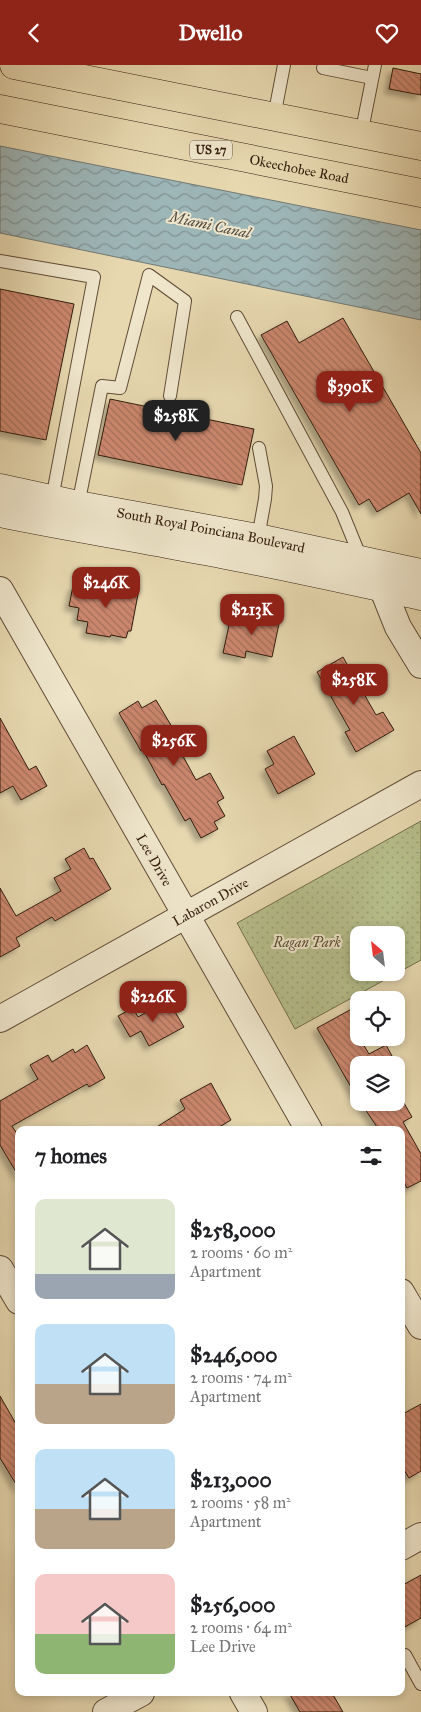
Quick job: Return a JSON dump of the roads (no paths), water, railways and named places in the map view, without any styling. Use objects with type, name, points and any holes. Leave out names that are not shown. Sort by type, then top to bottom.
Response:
[{"type":"highway","points":[[14,65],[61,70],[274,117],[421,146]]},
{"type":"highway","name":"Okeechobee Road","points":[[0,109],[421,193]]},
{"type":"street","name":"South Royal Poinciana Boulevard","points":[[0,488],[78,505],[258,538],[421,573]]},
{"type":"street","name":"South Royal Poinciana Boulevard","points":[[0,513],[286,567],[421,596]]},
{"type":"street","points":[[382,587],[398,627],[421,665]]},
{"type":"street","name":"Lee Drive","points":[[0,590],[307,1126]]},
{"type":"street","name":"Labaron Drive","points":[[0,1019],[188,916],[421,784]]},
{"type":"street","points":[[0,1269],[15,1294]]},
{"type":"street","points":[[405,1299],[421,1326]]},
{"type":"street","points":[[405,1545],[421,1535]]},
{"type":"street","points":[[106,1712],[135,1696]]},
{"type":"street","points":[[245,1696],[254,1712]]},
{"type":"lane","points":[[274,117],[284,65]]},
{"type":"lane","points":[[324,65],[323,68],[373,71],[362,135]]},
{"type":"lane","points":[[0,261],[94,277],[52,499]]},
{"type":"lane","points":[[78,505],[102,386],[120,388],[149,275],[185,301],[170,396]]},
{"type":"lane","points":[[237,317],[342,512],[362,561]]},
{"type":"lane","points":[[258,448],[266,486],[258,538]]},
{"type":"lane","points":[[405,1655],[421,1683]]},
{"type":"water","name":"Miami Canal","points":[[0,146],[421,230],[421,320],[0,233]]},
{"type":"park label","name":"Ragan Park","points":[[307,942]]}]
